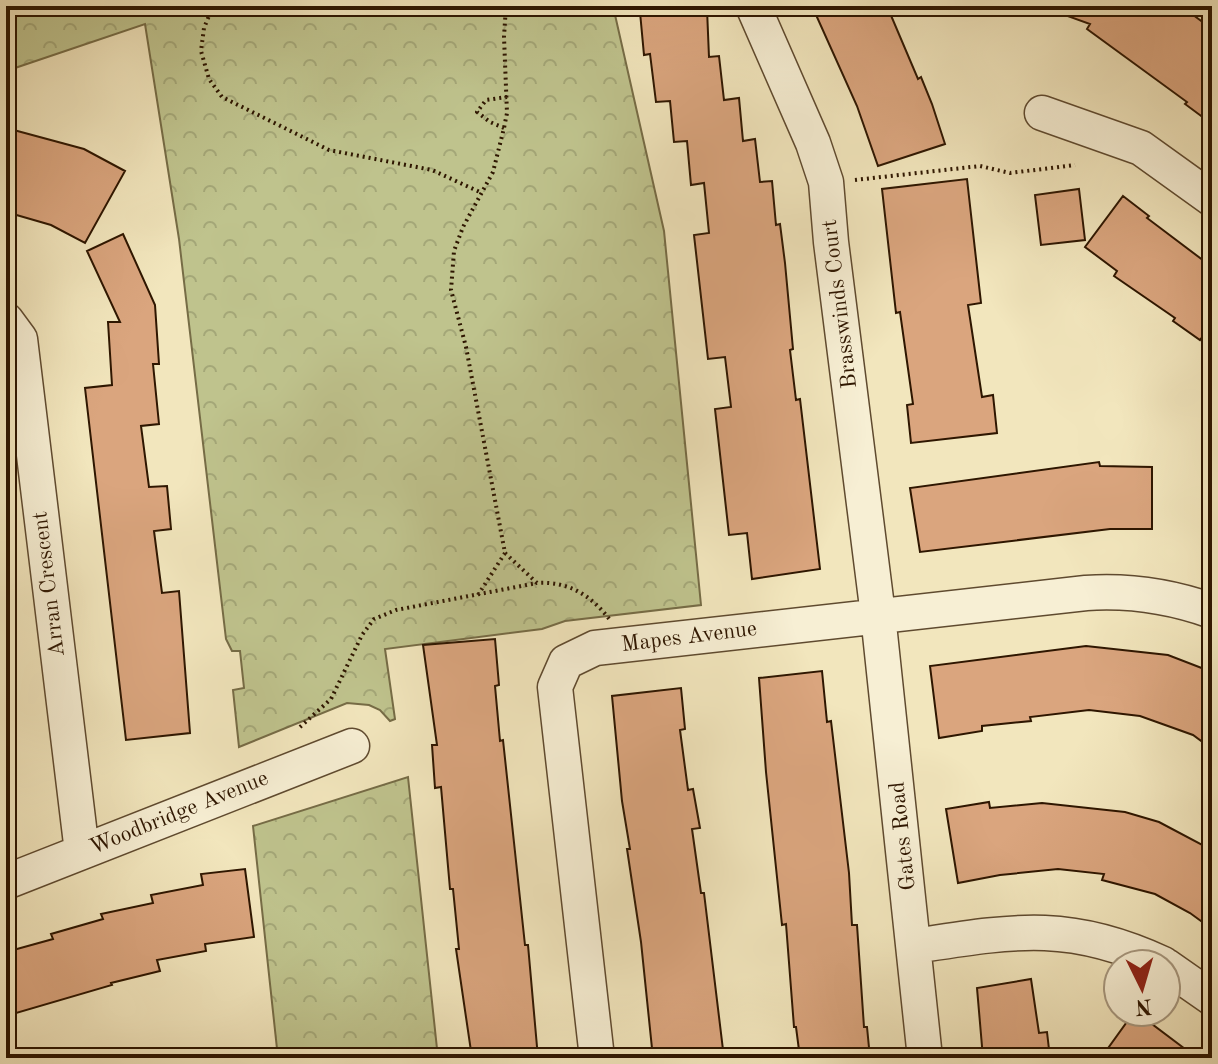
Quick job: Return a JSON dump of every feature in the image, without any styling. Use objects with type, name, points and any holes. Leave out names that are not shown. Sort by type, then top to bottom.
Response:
[{"type":"street","name":"Brasswinds Court","points":[[753,6],[813,143],[826,182],[878,615]]},
{"type":"street","points":[[1042,113],[1141,148],[1212,199]]},
{"type":"street","name":"Arran Crescent","points":[[6,320],[20,339],[82,852]]},
{"type":"street","name":"Mapes Avenue","points":[[597,1058],[555,687],[566,662],[595,648],[1109,591],[1182,600],[1212,611]]},
{"type":"street","name":"Gates Road","points":[[878,615],[925,1058]]},
{"type":"street","name":"Woodbridge Avenue","points":[[6,882],[352,746]]},
{"type":"street","points":[[915,946],[1026,931],[1090,937],[1126,948]]},
{"type":"street","points":[[1182,977],[1212,998]]},
{"type":"path","points":[[213,6],[204,28],[201,51],[209,79],[222,97],[329,150],[432,170],[482,194]]},
{"type":"path","points":[[506,6],[507,97],[504,128],[493,172],[463,227],[454,251],[451,290],[466,347],[505,553],[537,583]]},
{"type":"path","points":[[504,128],[477,112],[486,100],[507,97]]},
{"type":"path","points":[[854,180],[980,166],[1010,173],[1075,165]]},
{"type":"path","points":[[478,595],[505,553]]},
{"type":"path","points":[[300,727],[331,699],[362,635],[374,619],[396,610],[553,582],[588,595],[609,618],[619,645]]},
{"type":"green space","points":[[6,6],[613,6],[664,231],[701,605],[565,621],[542,629],[385,649],[395,719],[390,721],[380,710],[369,705],[347,703],[239,747],[233,690],[244,688],[240,651],[232,651],[226,639],[179,239],[145,24],[6,71]]},
{"type":"green space","points":[[408,777],[438,1058],[278,1058],[253,826]]},
{"type":"building","points":[[812,6],[887,6],[918,79],[921,77],[945,144],[878,166],[857,106]]},
{"type":"building","points":[[1049,6],[1181,6],[1212,29],[1212,124],[1087,29],[1090,24],[1048,9]]},
{"type":"building","points":[[707,9],[709,57],[719,56],[724,100],[739,98],[743,141],[755,139],[760,182],[772,181],[776,225],[780,224],[785,263],[796,400],[800,399],[820,569],[752,579],[747,533],[729,535],[715,409],[731,407],[725,357],[708,359],[694,235],[709,233],[704,183],[691,185],[687,141],[674,142],[670,101],[656,102],[650,54],[644,55],[640,12]]},
{"type":"building","points":[[10,129],[84,149],[125,171],[85,243],[51,225],[6,212],[6,143]]},
{"type":"building","points":[[967,179],[981,303],[968,305],[982,397],[993,395],[997,433],[911,443],[907,405],[913,404],[900,312],[896,313],[882,189]]},
{"type":"building","points":[[1079,189],[1085,240],[1041,245],[1035,195]]},
{"type":"building","points":[[1123,196],[1212,267],[1212,344],[1203,336],[1200,340],[1173,321],[1175,318],[1114,276],[1117,271],[1085,247]]},
{"type":"building","points":[[123,234],[155,305],[159,364],[153,364],[159,424],[141,426],[149,487],[167,486],[171,529],[154,531],[162,593],[179,591],[190,733],[126,740],[85,388],[112,385],[108,322],[120,322],[87,251]]},
{"type":"building","points":[[1099,462],[1100,466],[1152,467],[1152,529],[1110,529],[920,552],[910,488]]},
{"type":"building","points":[[495,639],[500,741],[503,740],[525,945],[528,945],[538,1058],[472,1058],[456,949],[459,949],[441,787],[435,788],[432,745],[437,745],[423,645]]},
{"type":"building","points":[[1086,646],[1168,655],[1212,672],[1212,749],[1193,735],[1140,716],[1089,710],[1030,717],[1031,721],[982,726],[982,731],[939,738],[930,666]]},
{"type":"building","points":[[822,671],[849,873],[852,925],[857,925],[864,1027],[867,1027],[870,1058],[800,1058],[794,1027],[786,924],[782,925],[766,772],[759,678]]},
{"type":"building","points":[[681,688],[685,729],[680,730],[688,790],[693,789],[700,828],[692,829],[701,893],[704,893],[724,1058],[653,1058],[641,942],[627,849],[630,849],[612,696]]},
{"type":"building","points":[[989,802],[990,808],[1042,803],[1125,812],[1159,822],[1212,850],[1212,929],[1155,894],[1102,880],[1104,874],[1058,869],[958,883],[946,809]]},
{"type":"building","points":[[245,869],[254,937],[205,944],[206,951],[157,960],[160,971],[6,1016],[6,952],[53,939],[51,934],[103,919],[101,914],[153,903],[151,895],[203,885],[201,874]]},
{"type":"building","points":[[1031,979],[1039,1033],[1047,1032],[1050,1058],[983,1058],[977,988]]},
{"type":"building","points":[[1123,1028],[1157,1028],[1197,1058],[1101,1058]]}]
